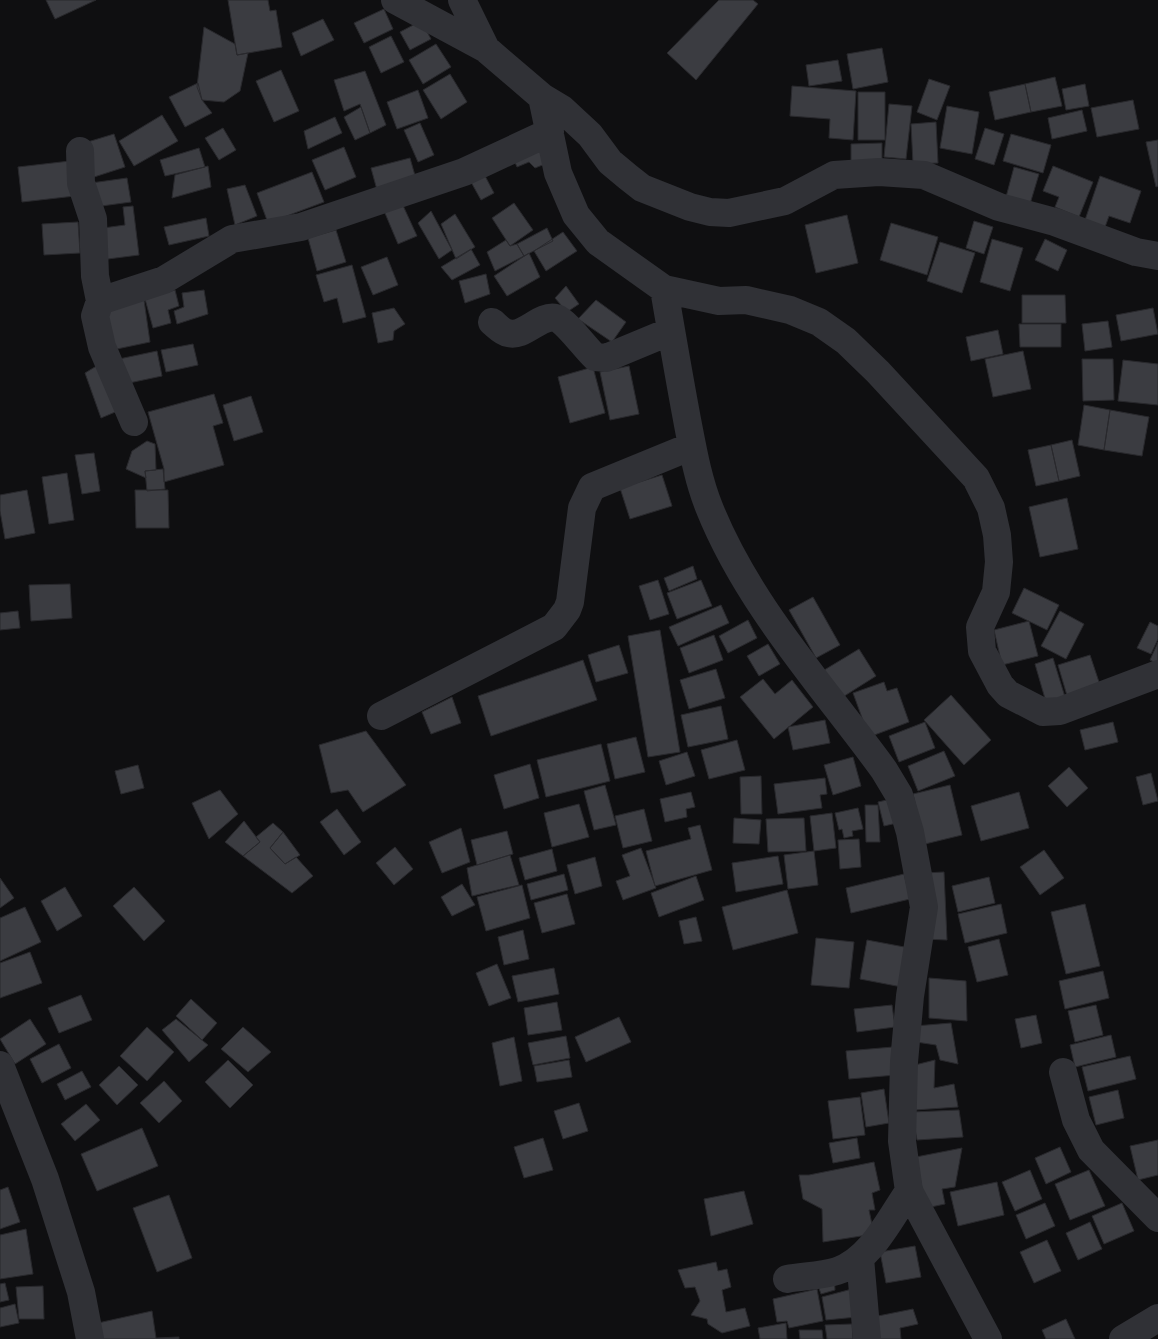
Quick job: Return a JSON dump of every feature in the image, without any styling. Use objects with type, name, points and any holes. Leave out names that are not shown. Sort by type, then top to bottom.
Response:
[{"type":"street","points":[[395,0],[486,49],[542,97],[562,109],[590,135],[610,162],[628,178],[642,188],[690,207],[710,212],[730,213],[785,201],[834,176],[879,172],[924,175],[999,207],[1055,222],[1136,252],[1158,256]]},
{"type":"street","points":[[462,0],[486,49]]},
{"type":"street","points":[[542,97],[558,173],[576,215],[598,242],[664,289],[719,301],[746,300],[790,310],[819,322],[846,341],[878,372],[976,478],[991,508],[997,535],[999,562],[996,592],[980,628],[982,651],[1000,685],[1008,694],[1043,712],[1060,711],[1158,674]]},
{"type":"street","points":[[100,301],[164,280],[232,239],[301,227],[464,172],[550,132]]},
{"type":"street","points":[[80,151],[81,183],[93,219],[95,276],[100,301],[95,316],[102,347],[134,422]]},
{"type":"street","points":[[664,289],[692,446],[700,483],[709,508],[739,568],[771,619],[884,770],[899,795],[910,832],[924,908],[910,996],[904,1062],[902,1141],[909,1191],[954,1270],[988,1339]]},
{"type":"street","points":[[492,322],[506,333],[514,334],[547,319],[555,318],[562,322],[595,357],[606,358],[671,331]]},
{"type":"street","points":[[381,716],[554,627],[560,622],[570,602],[582,508],[587,494],[592,488],[692,446]]},
{"type":"street","points":[[0,1065],[45,1179],[81,1292],[90,1339]]},
{"type":"street","points":[[1063,1072],[1076,1120],[1091,1150],[1158,1218]]},
{"type":"street","points":[[787,1279],[836,1271],[860,1258],[909,1191]]},
{"type":"street","points":[[860,1258],[867,1339]]},
{"type":"street","points":[[1123,1339],[1158,1318]]},
{"type":"building","points":[[46,0],[96,0],[55,19]]},
{"type":"building","points":[[228,0],[268,0],[270,11],[276,10],[282,47],[237,55]]},
{"type":"building","points":[[719,0],[753,0],[758,4],[696,80],[667,53]]},
{"type":"building","points":[[384,9],[393,29],[364,43],[354,23]]},
{"type":"building","points":[[323,19],[334,40],[301,56],[292,33]]},
{"type":"building","points":[[421,21],[431,39],[410,50],[400,32]]},
{"type":"building","points":[[204,27],[235,44],[237,55],[248,53],[240,91],[224,102],[202,100],[197,87]]},
{"type":"building","points":[[391,36],[404,62],[381,73],[369,47]]},
{"type":"building","points":[[436,44],[451,67],[423,84],[409,60]]},
{"type":"building","points":[[882,48],[888,82],[853,89],[847,54]]},
{"type":"building","points":[[838,60],[842,81],[809,86],[806,65]]},
{"type":"building","points":[[281,70],[299,111],[274,122],[256,81]]},
{"type":"building","points":[[365,71],[386,125],[370,133],[360,104],[344,111],[334,80]]},
{"type":"building","points":[[450,74],[467,102],[441,119],[423,90]]},
{"type":"building","points":[[1055,77],[1062,106],[1031,112],[1025,84]]},
{"type":"building","points":[[929,79],[950,86],[937,120],[917,112]]},
{"type":"building","points":[[198,83],[202,100],[212,113],[185,127],[169,97]]},
{"type":"building","points":[[1025,84],[1031,112],[995,120],[989,92]]},
{"type":"building","points":[[1085,84],[1089,106],[1066,110],[1062,89]]},
{"type":"building","points":[[792,86],[856,91],[853,140],[829,138],[830,119],[790,116]]},
{"type":"building","points":[[418,90],[428,118],[397,129],[387,102]]},
{"type":"building","points":[[858,92],[885,92],[885,140],[858,140]]},
{"type":"building","points":[[1133,100],[1139,129],[1097,137],[1091,108]]},
{"type":"building","points":[[889,104],[912,106],[906,159],[884,157]]},
{"type":"building","points":[[947,106],[979,112],[972,154],[940,148]]},
{"type":"building","points":[[361,107],[370,133],[355,140],[344,117]]},
{"type":"building","points":[[1082,110],[1087,131],[1052,139],[1048,118]]},
{"type":"building","points":[[162,115],[178,141],[134,166],[119,141]]},
{"type":"building","points":[[335,117],[342,133],[308,149],[304,131]]},
{"type":"building","points":[[936,122],[938,163],[913,164],[911,124]]},
{"type":"building","points":[[420,123],[434,155],[418,162],[404,130]]},
{"type":"building","points":[[223,128],[236,150],[219,160],[205,138]]},
{"type":"building","points":[[985,128],[1004,134],[994,165],[975,159]]},
{"type":"building","points":[[114,134],[125,167],[91,178],[81,144]]},
{"type":"building","points":[[1011,134],[1051,145],[1043,173],[1003,161]]},
{"type":"building","points":[[540,140],[550,162],[535,168],[529,162],[517,167],[511,153]]},
{"type":"building","points":[[1158,140],[1158,186],[1156,187],[1146,142]]},
{"type":"building","points":[[882,143],[882,165],[851,165],[851,144]]},
{"type":"building","points":[[344,147],[356,177],[325,190],[312,160]]},
{"type":"building","points":[[199,148],[205,167],[165,176],[160,160]]},
{"type":"building","points":[[410,158],[416,179],[377,190],[371,168]]},
{"type":"building","points":[[70,161],[75,196],[22,202],[18,167]]},
{"type":"building","points":[[208,166],[211,187],[172,198],[175,175]]},
{"type":"building","points":[[1053,166],[1093,182],[1079,217],[1055,207],[1059,197],[1043,191]]},
{"type":"building","points":[[1014,167],[1039,174],[1030,204],[1006,197]]},
{"type":"building","points":[[312,172],[324,202],[268,223],[257,193]]},
{"type":"building","points":[[484,174],[494,193],[481,200],[471,182]]},
{"type":"building","points":[[1100,176],[1141,191],[1130,223],[1109,216],[1104,230],[1084,223]]},
{"type":"building","points":[[127,178],[131,202],[94,207],[91,183]]},
{"type":"building","points":[[245,185],[257,216],[235,225],[227,189]]},
{"type":"building","points":[[400,199],[417,236],[398,244],[382,206]]},
{"type":"building","points":[[514,203],[533,230],[510,246],[492,218]]},
{"type":"building","points":[[133,206],[139,255],[100,260],[96,229],[125,225],[123,207]]},
{"type":"building","points":[[431,211],[452,250],[439,259],[418,223]]},
{"type":"building","points":[[455,214],[475,247],[456,259],[441,224]]},
{"type":"building","points":[[847,215],[858,263],[816,273],[805,225]]},
{"type":"building","points":[[206,218],[209,236],[169,245],[164,227]]},
{"type":"building","points":[[974,221],[993,227],[984,254],[966,248]]},
{"type":"building","points":[[78,222],[80,253],[44,255],[42,224]]},
{"type":"building","points":[[891,223],[938,237],[927,275],[880,260]]},
{"type":"building","points":[[547,228],[553,241],[524,256],[517,244]]},
{"type":"building","points":[[336,230],[346,262],[317,271],[308,238]]},
{"type":"building","points":[[563,232],[577,251],[546,271],[534,251]]},
{"type":"building","points":[[992,239],[1023,248],[1010,291],[980,282]]},
{"type":"building","points":[[1045,239],[1067,250],[1058,271],[1035,260]]},
{"type":"building","points":[[506,240],[510,246],[517,244],[524,256],[495,271],[487,252]]},
{"type":"building","points":[[940,242],[975,253],[962,293],[927,281]]},
{"type":"building","points":[[471,249],[480,265],[452,280],[441,267]]},
{"type":"building","points":[[529,253],[540,277],[507,296],[494,276]]},
{"type":"building","points":[[387,257],[398,285],[373,295],[361,267]]},
{"type":"building","points":[[352,265],[366,317],[343,323],[337,298],[324,302],[316,275]]},
{"type":"building","points":[[486,274],[490,294],[465,303],[459,281]]},
{"type":"building","points":[[566,286],[579,304],[567,312],[555,298]]},
{"type":"building","points":[[175,290],[179,306],[168,310],[171,323],[153,328],[145,299]]},
{"type":"building","points":[[204,290],[208,314],[177,324],[174,311],[184,307],[182,293]]},
{"type":"building","points":[[1022,295],[1065,295],[1066,323],[1022,323]]},
{"type":"building","points":[[144,300],[150,342],[112,350],[103,305]]},
{"type":"building","points":[[596,300],[626,322],[612,342],[578,319]]},
{"type":"building","points":[[394,308],[405,324],[394,331],[393,340],[378,343],[372,313]]},
{"type":"building","points":[[1153,308],[1158,334],[1121,341],[1116,315]]},
{"type":"building","points":[[1108,321],[1112,347],[1085,351],[1082,324]]},
{"type":"building","points":[[1019,324],[1061,324],[1061,347],[1020,347]]},
{"type":"building","points":[[998,330],[1003,354],[971,361],[966,337]]},
{"type":"building","points":[[193,344],[198,365],[166,372],[161,350]]},
{"type":"building","points":[[157,351],[162,376],[129,383],[119,359]]},
{"type":"building","points":[[1023,351],[1031,389],[993,397],[985,359]]},
{"type":"building","points":[[108,359],[127,407],[101,418],[85,373]]},
{"type":"building","points":[[1082,359],[1113,359],[1114,400],[1083,401]]},
{"type":"building","points":[[1123,360],[1158,364],[1158,405],[1118,401]]},
{"type":"building","points":[[629,366],[639,414],[610,420],[600,372]]},
{"type":"building","points":[[593,367],[605,413],[570,423],[558,377]]},
{"type":"building","points":[[214,394],[223,423],[213,426],[224,465],[164,482],[164,469],[148,412]]},
{"type":"building","points":[[251,396],[263,432],[234,441],[223,405]]},
{"type":"building","points":[[1084,405],[1110,410],[1104,450],[1078,445]]},
{"type":"building","points":[[1110,410],[1149,417],[1142,456],[1104,450]]},
{"type":"building","points":[[1072,440],[1080,476],[1059,481],[1051,445]]},
{"type":"building","points":[[147,441],[155,444],[156,470],[145,471],[146,478],[126,469],[132,451]]},
{"type":"building","points":[[1051,445],[1059,481],[1036,486],[1028,450]]},
{"type":"building","points":[[94,453],[100,491],[82,494],[75,455]]},
{"type":"building","points":[[163,469],[165,489],[147,491],[145,471]]},
{"type":"building","points":[[67,473],[74,520],[49,524],[42,477]]},
{"type":"building","points":[[662,475],[672,506],[630,519],[620,488]]},
{"type":"building","points":[[27,490],[35,533],[5,539],[0,511],[0,495]]},
{"type":"building","points":[[135,490],[168,490],[169,528],[136,528]]},
{"type":"building","points":[[1067,498],[1078,549],[1040,557],[1029,507]]},
{"type":"building","points":[[693,566],[697,579],[669,591],[664,578]]},
{"type":"building","points":[[658,580],[669,614],[650,620],[639,586]]},
{"type":"building","points":[[701,580],[712,606],[677,619],[667,593]]},
{"type":"building","points":[[70,584],[72,618],[31,621],[29,585]]},
{"type":"building","points":[[1024,588],[1059,605],[1047,630],[1012,613]]},
{"type":"building","points":[[813,597],[840,645],[816,658],[789,610]]},
{"type":"building","points":[[721,605],[729,623],[678,646],[669,627]]},
{"type":"building","points":[[18,611],[20,628],[0,630],[0,613]]},
{"type":"building","points":[[1060,611],[1084,624],[1066,659],[1041,646]]},
{"type":"building","points":[[748,620],[757,638],[728,653],[719,636]]},
{"type":"building","points":[[1029,621],[1038,656],[1002,665],[994,630]]},
{"type":"building","points":[[1150,622],[1158,626],[1158,639],[1151,654],[1137,648]]},
{"type":"building","points":[[660,630],[680,752],[648,757],[628,636]]},
{"type":"building","points":[[714,635],[723,660],[689,673],[680,648]]},
{"type":"building","points":[[1158,642],[1158,664],[1150,660]]},
{"type":"building","points":[[768,644],[780,664],[759,676],[747,656]]},
{"type":"building","points":[[619,645],[628,673],[596,682],[588,655]]},
{"type":"building","points":[[859,649],[876,676],[838,700],[821,672]]},
{"type":"building","points":[[1090,655],[1101,688],[1068,699],[1058,665]]},
{"type":"building","points":[[1053,658],[1065,697],[1046,702],[1035,664]]},
{"type":"building","points":[[583,660],[597,700],[491,736],[478,696]]},
{"type":"building","points":[[716,669],[725,698],[689,709],[680,680]]},
{"type":"building","points":[[763,679],[775,694],[792,680],[813,707],[774,739],[740,697]]},
{"type":"building","points":[[884,682],[887,691],[897,688],[909,722],[869,737],[853,693]]},
{"type":"building","points":[[951,695],[991,740],[964,765],[924,720]]},
{"type":"building","points":[[452,697],[461,723],[431,734],[422,712]]},
{"type":"building","points":[[721,706],[728,739],[688,747],[681,715]]},
{"type":"building","points":[[825,720],[830,743],[793,750],[788,727]]},
{"type":"building","points":[[925,722],[935,748],[899,762],[889,736]]},
{"type":"building","points":[[1113,722],[1118,742],[1085,750],[1080,730]]},
{"type":"building","points":[[366,731],[406,785],[363,812],[348,790],[331,793],[319,745]]},
{"type":"building","points":[[636,737],[645,772],[615,779],[607,744]]},
{"type":"building","points":[[737,740],[745,770],[709,779],[701,750]]},
{"type":"building","points":[[601,744],[610,781],[546,797],[537,760]]},
{"type":"building","points":[[944,751],[955,776],[918,791],[908,766]]},
{"type":"building","points":[[687,752],[695,776],[666,785],[659,761]]},
{"type":"building","points":[[853,757],[861,786],[833,795],[824,765]]},
{"type":"building","points":[[530,764],[539,798],[504,809],[494,775]]},
{"type":"building","points":[[138,765],[144,788],[121,794],[115,771]]},
{"type":"building","points":[[1069,767],[1088,788],[1067,807],[1048,786]]},
{"type":"building","points":[[1151,773],[1158,801],[1143,805],[1136,777]]},
{"type":"building","points":[[761,776],[762,814],[741,814],[740,777]]},
{"type":"building","points":[[825,778],[827,794],[820,795],[822,808],[778,814],[774,784]]},
{"type":"building","points":[[605,785],[616,825],[594,830],[584,791]]},
{"type":"building","points":[[950,785],[962,835],[925,844],[913,794]]},
{"type":"building","points":[[220,790],[238,814],[209,839],[192,803]]},
{"type":"building","points":[[691,792],[695,807],[686,809],[687,817],[665,822],[660,799]]},
{"type":"building","points":[[1019,792],[1029,828],[981,841],[971,806]]},
{"type":"building","points":[[891,799],[897,823],[884,826],[878,802]]},
{"type":"building","points":[[579,804],[589,837],[552,847],[544,813]]},
{"type":"building","points":[[865,805],[878,805],[880,842],[866,842]]},
{"type":"building","points":[[858,808],[863,829],[852,831],[853,836],[844,838],[842,829],[839,830],[835,813]]},
{"type":"building","points":[[337,809],[361,842],[344,855],[320,822]]},
{"type":"building","points":[[644,809],[652,841],[623,848],[615,816]]},
{"type":"building","points":[[832,813],[836,848],[814,851],[810,816]]},
{"type":"building","points":[[734,818],[761,820],[759,844],[733,843]]},
{"type":"building","points":[[804,818],[806,851],[768,852],[766,819]]},
{"type":"building","points":[[244,821],[260,842],[243,856],[225,842]]},
{"type":"building","points":[[273,823],[283,832],[270,848],[285,864],[296,857],[313,876],[292,893],[243,856],[260,842],[256,837]]},
{"type":"building","points":[[700,825],[712,870],[655,886],[646,851],[691,839],[688,828]]},
{"type":"building","points":[[461,828],[470,862],[442,873],[429,842]]},
{"type":"building","points":[[507,831],[513,854],[477,865],[471,840]]},
{"type":"building","points":[[283,832],[300,855],[285,864],[270,848]]},
{"type":"building","points":[[859,839],[861,867],[840,869],[838,840]]},
{"type":"building","points":[[395,847],[413,869],[394,885],[376,863]]},
{"type":"building","points":[[641,848],[656,888],[623,900],[616,881],[630,876],[622,855]]},
{"type":"building","points":[[552,849],[557,871],[525,880],[519,858]]},
{"type":"building","points":[[1044,850],[1064,878],[1040,895],[1020,867]]},
{"type":"building","points":[[814,851],[818,885],[788,889],[784,855]]},
{"type":"building","points":[[510,855],[519,885],[472,896],[467,868]]},
{"type":"building","points":[[778,856],[783,884],[736,892],[732,863]]},
{"type":"building","points":[[595,857],[602,886],[575,894],[567,865]]},
{"type":"building","points":[[944,872],[947,940],[924,939],[924,873]]},
{"type":"building","points":[[564,874],[568,890],[531,900],[527,884]]},
{"type":"building","points":[[904,874],[910,899],[851,913],[846,888]]},
{"type":"building","points":[[696,876],[704,900],[659,917],[651,893]]},
{"type":"building","points":[[989,877],[995,903],[958,912],[952,886]]},
{"type":"building","points":[[0,878],[14,898],[0,908]]},
{"type":"building","points":[[462,884],[475,905],[452,916],[441,897]]},
{"type":"building","points":[[522,885],[530,918],[486,931],[477,897]]},
{"type":"building","points":[[65,887],[82,916],[57,931],[41,901]]},
{"type":"building","points":[[134,887],[165,921],[144,941],[113,906]]},
{"type":"building","points":[[787,890],[798,933],[733,950],[722,907]]},
{"type":"building","points":[[567,894],[575,924],[542,933],[534,903]]},
{"type":"building","points":[[1001,904],[1007,933],[965,943],[958,914]]},
{"type":"building","points":[[1085,904],[1100,966],[1066,974],[1051,912]]},
{"type":"building","points":[[25,907],[41,942],[0,961],[0,918]]},
{"type":"building","points":[[696,917],[702,941],[684,944],[679,921]]},
{"type":"building","points":[[523,930],[529,959],[504,965],[498,937]]},
{"type":"building","points":[[816,938],[854,942],[849,988],[811,985]]},
{"type":"building","points":[[999,939],[1008,975],[977,982],[968,947]]},
{"type":"building","points":[[867,940],[915,949],[907,988],[860,979]]},
{"type":"building","points":[[30,952],[42,983],[0,998],[0,963]]},
{"type":"building","points":[[497,964],[511,998],[489,1006],[476,973]]},
{"type":"building","points":[[554,968],[559,994],[518,1002],[512,976]]},
{"type":"building","points":[[1103,971],[1109,998],[1065,1009],[1059,981]]},
{"type":"building","points":[[929,978],[966,981],[967,1021],[929,1018]]},
{"type":"building","points":[[81,995],[92,1020],[59,1033],[48,1008]]},
{"type":"building","points":[[191,999],[217,1023],[202,1040],[176,1016]]},
{"type":"building","points":[[557,1002],[562,1030],[528,1035],[524,1008]]},
{"type":"building","points":[[892,1005],[895,1027],[857,1032],[854,1009]]},
{"type":"building","points":[[1096,1005],[1103,1035],[1075,1042],[1068,1011]]},
{"type":"building","points":[[1036,1015],[1042,1043],[1021,1048],[1015,1019]]},
{"type":"building","points":[[619,1017],[631,1042],[586,1062],[575,1037]]},
{"type":"building","points":[[30,1019],[46,1044],[15,1064],[0,1039]]},
{"type":"building","points":[[176,1019],[208,1045],[189,1062],[162,1030]]},
{"type":"building","points":[[951,1023],[958,1064],[940,1060],[936,1045],[916,1042],[915,1026]]},
{"type":"building","points":[[147,1027],[174,1052],[147,1081],[120,1056]]},
{"type":"building","points":[[243,1027],[271,1052],[248,1072],[221,1049]]},
{"type":"building","points":[[1111,1035],[1116,1057],[1075,1067],[1070,1045]]},
{"type":"building","points":[[566,1036],[570,1058],[533,1065],[528,1043]]},
{"type":"building","points":[[514,1037],[522,1081],[500,1086],[492,1043]]},
{"type":"building","points":[[59,1044],[71,1068],[42,1083],[30,1059]]},
{"type":"building","points":[[893,1047],[896,1075],[849,1079],[846,1051]]},
{"type":"building","points":[[1130,1056],[1136,1079],[1088,1091],[1082,1067]]},
{"type":"building","points":[[228,1060],[253,1085],[230,1108],[205,1082]]},
{"type":"building","points":[[569,1060],[572,1077],[537,1082],[534,1066]]},
{"type":"building","points":[[935,1060],[934,1088],[954,1084],[958,1107],[915,1110],[911,1066]]},
{"type":"building","points":[[119,1066],[138,1085],[117,1105],[99,1085]]},
{"type":"building","points":[[82,1071],[91,1087],[65,1100],[57,1084]]},
{"type":"building","points":[[164,1081],[182,1101],[159,1123],[140,1103]]},
{"type":"building","points":[[884,1089],[889,1123],[866,1127],[861,1093]]},
{"type":"building","points":[[1118,1090],[1124,1118],[1096,1125],[1089,1097]]},
{"type":"building","points":[[860,1097],[865,1135],[833,1139],[828,1101]]},
{"type":"building","points":[[579,1103],[588,1131],[563,1139],[554,1111]]},
{"type":"building","points":[[86,1104],[100,1120],[75,1141],[61,1124]]},
{"type":"building","points":[[959,1110],[963,1137],[917,1140],[912,1112]]},
{"type":"building","points":[[142,1128],[158,1166],[97,1191],[81,1154]]},
{"type":"building","points":[[543,1138],[553,1170],[524,1178],[514,1147]]},
{"type":"building","points":[[857,1138],[860,1158],[833,1163],[829,1143]]},
{"type":"building","points":[[1158,1140],[1158,1175],[1138,1180],[1130,1146]]},
{"type":"building","points":[[1060,1147],[1071,1172],[1046,1184],[1035,1158]]},
{"type":"building","points":[[962,1148],[955,1187],[942,1189],[945,1204],[926,1208],[916,1157]]},
{"type":"building","points":[[874,1162],[880,1190],[872,1193],[875,1210],[869,1210],[874,1234],[823,1242],[822,1209],[803,1199],[799,1175],[809,1175]]},
{"type":"building","points":[[1030,1170],[1042,1199],[1015,1211],[1002,1182]]},
{"type":"building","points":[[1089,1170],[1105,1206],[1070,1220],[1055,1184]]},
{"type":"building","points":[[997,1182],[1004,1215],[958,1226],[950,1192]]},
{"type":"building","points":[[8,1187],[20,1222],[0,1229],[0,1190]]},
{"type":"building","points":[[744,1191],[753,1224],[711,1236],[704,1199]]},
{"type":"building","points":[[169,1195],[192,1258],[157,1272],[133,1208]]},
{"type":"building","points":[[1045,1203],[1055,1226],[1026,1239],[1016,1215]]},
{"type":"building","points":[[1122,1203],[1134,1231],[1104,1244],[1092,1216]]},
{"type":"building","points":[[1090,1222],[1102,1249],[1078,1260],[1066,1233]]},
{"type":"building","points":[[26,1229],[33,1274],[0,1279],[0,1235]]},
{"type":"building","points":[[1047,1240],[1061,1271],[1034,1283],[1020,1252]]},
{"type":"building","points":[[915,1246],[921,1277],[886,1283],[880,1252]]},
{"type":"building","points":[[716,1262],[718,1271],[727,1269],[731,1287],[722,1290],[726,1312],[745,1308],[750,1326],[722,1333],[708,1324],[707,1319],[691,1315],[700,1301],[695,1287],[685,1288],[678,1270]]},
{"type":"building","points":[[834,1276],[835,1290],[821,1294],[816,1280]]},
{"type":"building","points":[[5,1283],[9,1300],[0,1302],[0,1284]]},
{"type":"building","points":[[43,1286],[44,1319],[19,1319],[16,1287]]},
{"type":"building","points":[[817,1289],[823,1321],[789,1328],[787,1321],[777,1322],[773,1299]]},
{"type":"building","points":[[852,1289],[857,1317],[826,1320],[822,1297]]},
{"type":"building","points":[[15,1304],[19,1323],[0,1327],[0,1308]]},
{"type":"building","points":[[913,1309],[918,1324],[900,1328],[901,1339],[875,1339],[873,1317]]},
{"type":"building","points":[[152,1311],[156,1338],[179,1337],[179,1339],[99,1339],[98,1323]]},
{"type":"building","points":[[1066,1319],[1075,1339],[1046,1339],[1042,1330]]},
{"type":"building","points":[[786,1323],[787,1339],[760,1339],[758,1328]]},
{"type":"building","points":[[852,1324],[853,1339],[827,1339],[825,1325]]},
{"type":"building","points":[[799,1330],[822,1330],[823,1339],[800,1339]]}]
